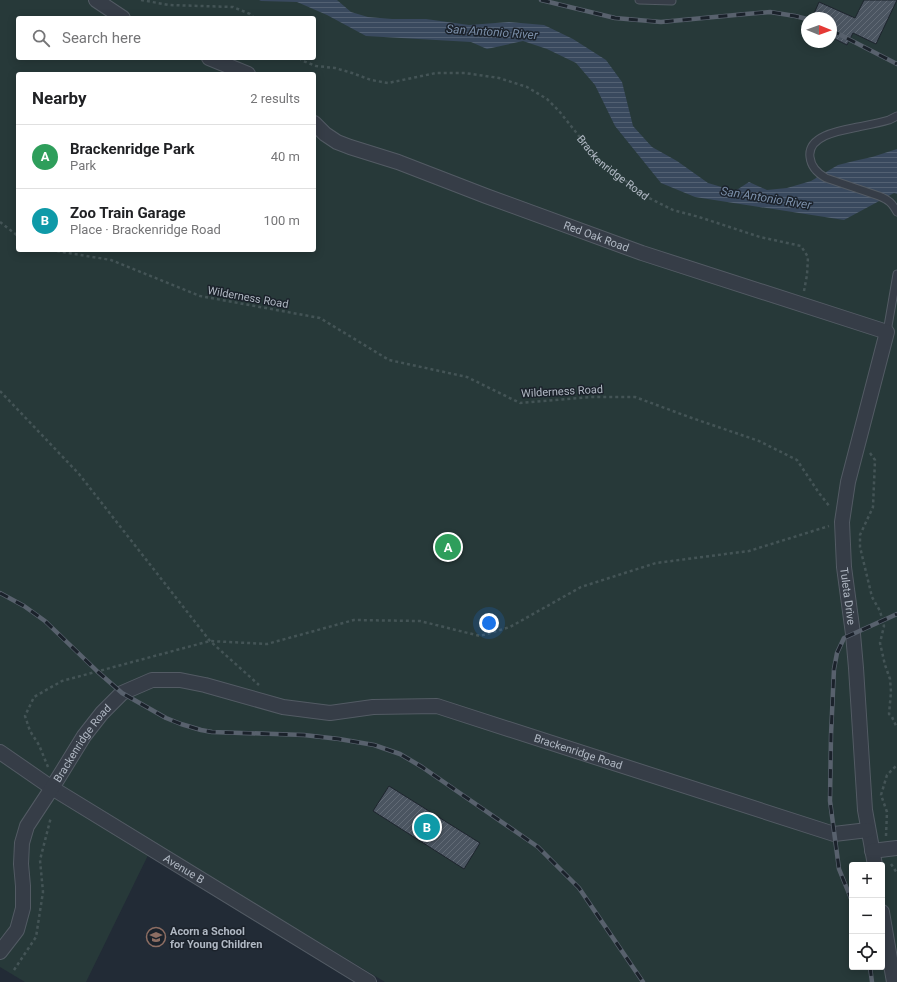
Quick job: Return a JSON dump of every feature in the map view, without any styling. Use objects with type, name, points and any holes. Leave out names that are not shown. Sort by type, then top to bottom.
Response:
[{"type":"street","points":[[96,0],[120,16]]},
{"type":"street","points":[[214,60],[243,72]]},
{"type":"street","name":"Red Oak Road","points":[[316,125],[325,134],[337,142],[404,165],[642,253],[887,332]]},
{"type":"street","name":"Tuleta Drive","points":[[874,858],[865,810],[853,634],[844,567],[842,522],[848,482],[887,332]]},
{"type":"street","name":"Brackenridge Road","points":[[0,952],[17,930],[23,908],[21,864],[22,843],[27,826],[84,736],[102,713],[122,693],[152,680],[180,680],[205,685],[283,707],[330,713],[373,707],[438,706],[834,834],[868,830]]},
{"type":"street","name":"Avenue B","points":[[0,752],[52,788],[369,982]]},
{"type":"street","points":[[874,858],[897,848]]},
{"type":"street","points":[[885,930],[894,982]]},
{"type":"lane","points":[[638,0],[673,0]]},
{"type":"lane","points":[[897,116],[889,120],[832,133],[817,141],[812,146],[809,153],[812,165],[821,175],[887,199],[892,203],[897,212]]},
{"type":"lane","points":[[887,332],[897,274]]},
{"type":"path","points":[[141,0],[169,4],[233,7],[252,16]]},
{"type":"path","name":"Brackenridge Road","points":[[302,60],[316,66],[335,68],[372,80],[388,83],[436,73],[465,73],[499,78],[527,87],[547,99],[559,111],[599,161],[647,197],[673,210],[760,237],[802,246],[808,257],[804,292]]},
{"type":"path","points":[[0,222],[16,234]]},
{"type":"path","name":"Wilderness Road","points":[[63,252],[111,260],[200,296],[320,318],[389,360],[467,377],[520,404],[590,397],[635,397],[759,441],[798,460],[842,522]]},
{"type":"path","points":[[0,391],[78,474],[210,641],[261,687]]},
{"type":"path","points":[[868,451],[875,460],[873,507],[860,535],[860,548],[872,597],[880,611],[884,626],[880,643],[890,679],[891,692],[889,714],[897,728]]},
{"type":"path","points":[[50,771],[39,745],[30,731],[25,716],[34,697],[62,681],[210,641],[267,644],[354,620],[420,621],[480,636],[510,627],[581,587],[656,563],[749,552],[842,522]]},
{"type":"path","points":[[886,838],[887,812],[881,795],[887,775],[897,765]]},
{"type":"path","points":[[14,970],[36,937],[43,892],[40,860],[51,816]]},
{"type":"path","points":[[891,864],[897,873]]},
{"type":"shaded area","points":[[0,0],[897,0],[897,982],[385,982],[154,843],[86,982],[25,982],[0,967]]},
{"type":"water","name":"San Antonio River","points":[[259,0],[337,0],[351,12],[368,17],[426,19],[469,25],[509,22],[544,25],[573,39],[606,60],[622,82],[633,126],[652,147],[677,161],[708,183],[735,191],[749,182],[767,190],[787,188],[811,181],[838,165],[897,149],[897,194],[894,193],[844,220],[695,197],[661,183],[615,126],[595,85],[576,63],[547,49],[523,41],[487,49],[471,42],[366,36],[327,15],[297,2]]},
{"type":"building","points":[[864,0],[897,0],[876,44],[853,33],[847,45],[837,40],[837,12],[815,12],[819,2],[855,18]]},
{"type":"building","points":[[389,786],[480,843],[464,869],[373,811]]},
{"type":"railway","points":[[541,0],[615,18],[661,22],[770,12],[801,18]]},
{"type":"railway","points":[[837,33],[897,64]]},
{"type":"railway","points":[[0,593],[24,606],[45,621],[122,693],[166,718],[181,724],[212,732],[304,735],[374,745],[400,754],[422,767],[538,847],[579,888],[643,982]]},
{"type":"railway","points":[[851,898],[839,869],[830,801],[834,669],[837,653],[844,638],[897,614]]},
{"type":"railway","points":[[870,970],[872,982]]},
{"type":"place","name":"Brackenridge Park","points":[[448,547]]},
{"type":"place","name":"Zoo Train Garage","points":[[427,827]]},
{"type":"place","name":"Acorn a School for Young Children","points":[[156,937]]}]
